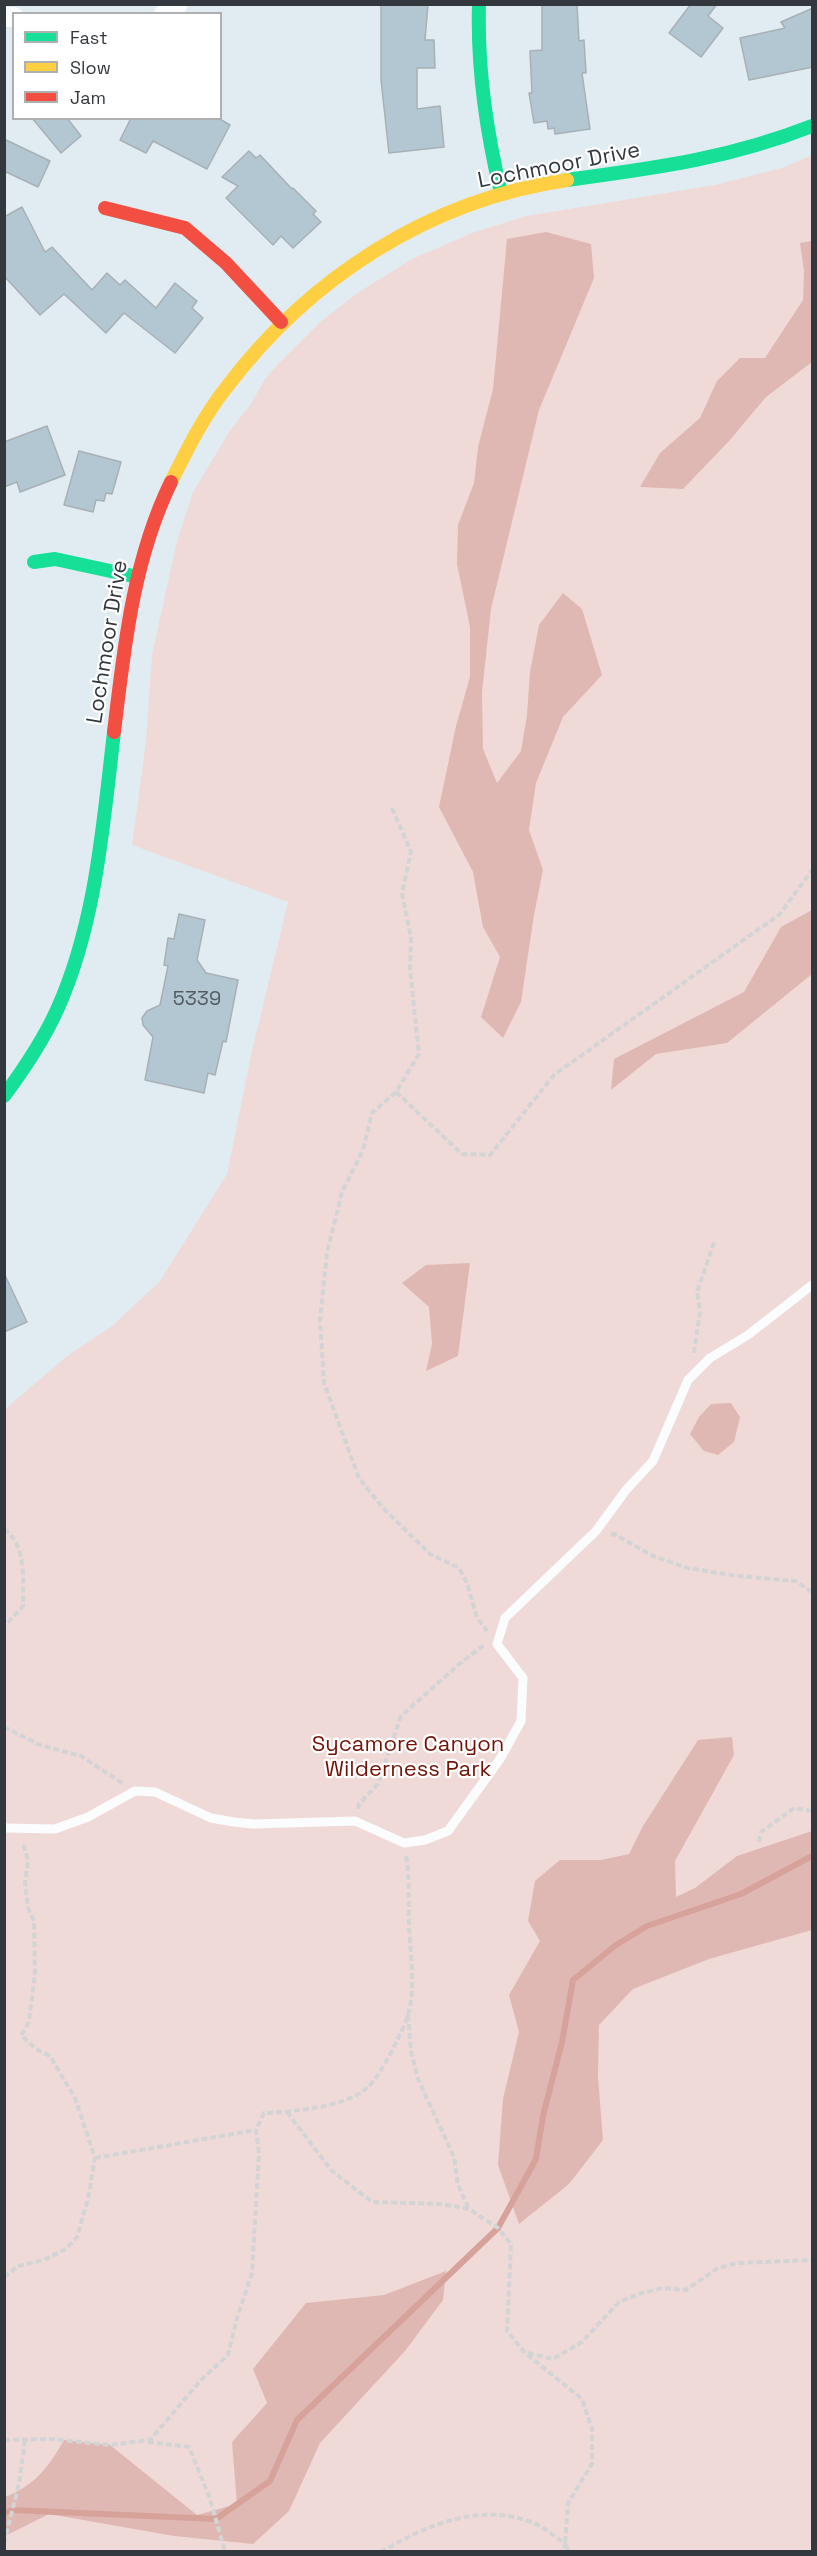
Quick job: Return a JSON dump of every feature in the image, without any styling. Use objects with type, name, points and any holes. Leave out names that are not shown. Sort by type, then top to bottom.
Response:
[{"type":"street","points":[[479,4],[479,63],[485,123],[501,194]]},
{"type":"street","name":"Lochmoor Drive","points":[[4,1096],[21,1074],[50,1024],[68,982],[81,941],[89,906],[109,778],[131,608],[156,515],[180,461],[235,374],[281,322],[313,294],[372,252],[435,218],[501,194],[732,154],[775,142],[813,126]]},
{"type":"street","points":[[105,208],[185,228],[226,263],[281,322]]},
{"type":"street","points":[[34,562],[55,559],[138,577]]},
{"type":"lane","points":[[4,1828],[55,1829],[97,1813],[135,1791],[155,1792],[211,1818],[234,1822],[254,1824],[355,1821],[405,1843],[425,1840],[448,1831],[500,1759],[521,1721],[523,1678],[497,1644],[505,1618],[590,1538],[626,1490],[652,1461],[688,1380],[710,1358],[748,1335],[813,1285]]},
{"type":"path","points":[[393,808],[411,852],[402,893],[411,938],[410,969],[419,1054],[396,1092],[372,1113],[363,1150],[342,1192],[327,1253],[320,1320],[324,1383],[358,1478],[382,1507],[430,1554],[459,1568],[467,1583],[477,1618],[497,1644]]},
{"type":"path","points":[[396,1092],[462,1154],[490,1155],[554,1075],[780,914],[813,870]]},
{"type":"path","points":[[688,1380],[700,1311],[697,1292],[715,1240]]},
{"type":"path","points":[[4,1529],[19,1547],[23,1578],[22,1606],[4,1627]]},
{"type":"path","points":[[590,1538],[614,1534],[653,1556],[688,1568],[737,1576],[795,1581],[813,1592]]},
{"type":"path","points":[[355,1821],[359,1804],[378,1784],[401,1716],[458,1665],[486,1644],[497,1644]]},
{"type":"path","points":[[4,1727],[40,1744],[81,1756],[135,1791]]},
{"type":"path","points":[[759,1842],[761,1832],[794,1808],[813,1811]]},
{"type":"path","points":[[4,2277],[18,2266],[44,2260],[66,2249],[77,2236],[88,2199],[95,2158],[75,2098],[50,2056],[36,2049],[21,2035],[30,2022],[35,1972],[34,1921],[28,1908],[25,1883],[28,1860],[17,1829]]},
{"type":"path","points":[[405,1843],[410,1880],[411,1981],[408,2014],[411,2051],[418,2079],[454,2157],[459,2185],[469,2209]]},
{"type":"path","points":[[4,2440],[50,2439],[110,2445],[150,2440],[201,2380],[228,2355],[252,2273],[260,2153],[256,2130],[264,2113],[287,2112],[350,2098],[369,2086],[388,2056],[408,2014]]},
{"type":"path","points":[[287,2112],[331,2170],[372,2202],[441,2204],[469,2209],[498,2228],[511,2244],[507,2331],[525,2353],[582,2399],[592,2430],[592,2464],[568,2503],[564,2552]]},
{"type":"path","points":[[95,2158],[256,2130]]},
{"type":"path","points":[[525,2353],[553,2359],[582,2342],[598,2322],[620,2302],[663,2288],[686,2290],[718,2268],[738,2263],[813,2260]]},
{"type":"path","points":[[4,2543],[19,2484],[25,2440]]},
{"type":"path","points":[[139,2441],[189,2447],[210,2499],[225,2552]]},
{"type":"path","points":[[381,2552],[399,2541],[469,2515],[500,2514],[536,2524],[565,2543],[569,2552]]},
{"type":"green space","name":"Sycamore Canyon Wilderness Park","points":[[812,155],[812,2551],[5,2551],[4,1410],[67,1356],[112,1326],[160,1281],[227,1174],[251,1055],[288,902],[132,845],[146,741],[152,654],[177,541],[193,492],[231,429],[276,366],[320,322],[359,292],[412,259],[472,233],[526,216],[715,185],[782,168]]},
{"type":"shaded area","points":[[546,232],[591,244],[594,278],[539,410],[491,609],[482,692],[483,749],[497,783],[521,751],[527,715],[530,672],[539,625],[563,593],[582,609],[602,675],[563,717],[536,783],[529,830],[543,870],[521,1002],[503,1038],[481,1017],[500,957],[483,927],[473,872],[439,807],[456,726],[470,677],[470,627],[457,564],[458,525],[474,483],[478,447],[493,389],[507,239]]},
{"type":"shaded area","points":[[812,241],[812,362],[766,397],[729,441],[683,489],[640,487],[660,453],[700,418],[717,381],[740,358],[765,358],[803,300],[804,271],[800,243]]},
{"type":"shaded area","points":[[812,910],[812,974],[727,1043],[656,1054],[611,1090],[614,1059],[744,992],[781,927]]},
{"type":"shaded area","points":[[470,1263],[458,1356],[426,1371],[432,1344],[429,1307],[402,1283],[426,1265]]},
{"type":"shaded area","points":[[731,1403],[740,1417],[734,1442],[718,1455],[704,1451],[690,1434],[699,1417],[711,1404]]},
{"type":"shaded area","points":[[732,1737],[734,1755],[675,1861],[676,1897],[695,1888],[737,1856],[812,1831],[812,1930],[709,1959],[633,1989],[599,2025],[598,2077],[603,2140],[569,2184],[519,2224],[498,2165],[503,2099],[519,2032],[509,1995],[540,1941],[528,1921],[535,1881],[560,1860],[601,1860],[629,1854],[643,1826],[698,1740]]},
{"type":"shaded area","points":[[446,2271],[443,2300],[405,2351],[320,2443],[289,2511],[253,2544],[174,2536],[49,2514],[5,2536],[5,2497],[33,2481],[52,2459],[64,2440],[110,2445],[197,2515],[237,2504],[232,2442],[267,2403],[253,2369],[306,2303],[384,2295]]},
{"type":"building","points":[[381,4],[428,4],[425,40],[434,40],[435,68],[417,68],[417,109],[440,106],[444,147],[389,153],[381,80]]},
{"type":"building","points":[[542,4],[577,4],[579,41],[584,40],[586,73],[582,73],[590,129],[555,134],[554,128],[548,129],[547,121],[534,123],[529,93],[532,93],[530,51],[542,50]]},
{"type":"building","points":[[691,4],[717,4],[708,16],[723,28],[701,57],[669,33]]},
{"type":"building","points":[[813,8],[813,67],[749,80],[740,38],[785,28],[781,22]]},
{"type":"building","points":[[34,120],[69,120],[81,136],[61,153]]},
{"type":"building","points":[[130,120],[221,120],[230,125],[207,169],[153,141],[146,153],[120,140]]},
{"type":"building","points":[[4,139],[50,161],[38,187],[4,171]]},
{"type":"building","points":[[249,151],[256,158],[260,155],[316,211],[313,214],[321,222],[293,248],[281,236],[273,245],[226,198],[238,186],[222,177]]},
{"type":"building","points":[[22,207],[45,252],[52,247],[92,290],[107,273],[120,285],[125,280],[156,308],[175,283],[197,301],[192,308],[203,318],[175,353],[124,313],[106,333],[64,294],[40,315],[4,276],[4,217]]},
{"type":"building","points":[[47,426],[65,475],[20,492],[17,482],[4,487],[4,442]]},
{"type":"building","points":[[79,451],[121,462],[112,494],[106,493],[104,501],[96,500],[93,512],[64,505]]},
{"type":"building","points":[[179,914],[205,920],[197,960],[206,973],[238,980],[226,1042],[223,1041],[215,1075],[208,1073],[204,1093],[145,1080],[153,1037],[143,1025],[142,1018],[147,1011],[160,1005],[168,966],[164,965],[168,938],[174,939]]},
{"type":"building","points":[[4,1273],[27,1322],[4,1332]]},
{"type":"waterway","points":[[4,2513],[13,2510],[216,2519],[270,2481],[297,2420],[498,2228],[536,2159],[543,2116],[562,2042],[573,1980],[616,1945],[647,1926],[741,1894],[812,1856]]},
{"type":"traffic: fast","points":[[479,4],[479,52],[484,99],[501,193]]},
{"type":"traffic: fast","points":[[567,180],[691,161],[751,147],[812,126]]},
{"type":"traffic: fast","points":[[34,562],[55,559],[138,577]]},
{"type":"traffic: fast","points":[[4,1096],[19,1076],[52,1021],[81,943],[96,874],[114,732]]},
{"type":"traffic: slow","points":[[171,482],[203,422],[226,388],[259,348],[295,312],[334,279],[376,250],[420,226],[467,205],[516,190],[567,180]]},
{"type":"traffic: jam","points":[[105,208],[185,228],[226,263],[281,322]]},
{"type":"traffic: jam","points":[[114,732],[126,637],[139,573],[147,542],[171,482]]}]
